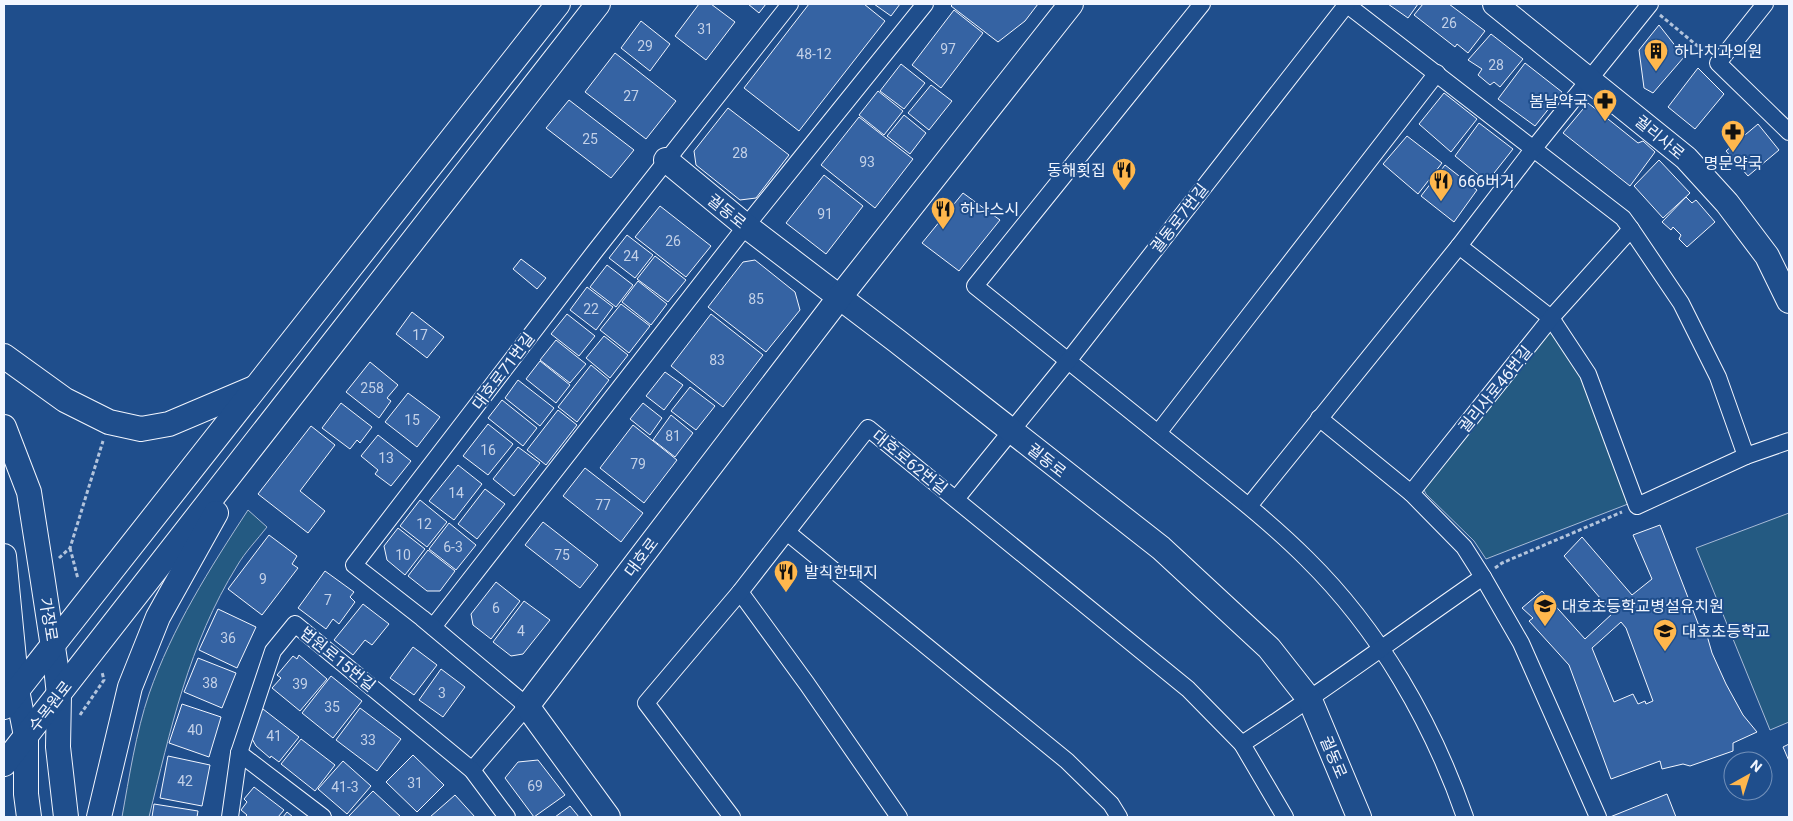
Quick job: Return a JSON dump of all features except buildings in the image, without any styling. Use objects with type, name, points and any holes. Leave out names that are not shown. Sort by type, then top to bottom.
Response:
[{"type":"street","points":[[11,698],[558,4]]},
{"type":"street","points":[[99,817],[130,687],[158,617],[253,447],[598,4]]},
{"type":"street","name":"대호로71번길","points":[[527,706],[354,565],[666,160],[790,4]]},
{"type":"street","points":[[433,628],[746,226],[925,4]]},
{"type":"street","name":"대호로","points":[[527,706],[839,298],[1071,4]]},
{"type":"street","points":[[1202,4],[975,286],[1249,506],[1308,559],[1381,648],[1420,711],[1443,761],[1465,817]]},
{"type":"street","points":[[1346,4],[1623,218],[1681,302],[1718,377],[1746,456]]},
{"type":"street","name":"궐동로7번길","points":[[956,499],[1068,361],[1346,4]]},
{"type":"street","name":"궐리사로","points":[[1495,4],[1686,158],[1727,203],[1767,256],[1789,301]]},
{"type":"street","points":[[1249,506],[1460,246],[1534,148],[1649,4]]},
{"type":"street","points":[[1765,4],[1718,63],[1789,132]]},
{"type":"street","points":[[1158,433],[1437,73]]},
{"type":"street","name":"궐동로","points":[[666,160],[746,226],[1161,548],[1269,648],[1310,700],[1359,817]]},
{"type":"street","name":"궐리사로46번길","points":[[1411,493],[1551,318],[1631,229]]},
{"type":"street","points":[[1460,246],[1551,318],[1588,374],[1637,506],[1746,456],[1789,441]]},
{"type":"street","points":[[4,356],[65,400],[109,422],[141,429],[168,424],[256,387]]},
{"type":"street","points":[[1320,418],[1411,493],[1464,547],[1521,642],[1598,817]]},
{"type":"street","name":"가장로","points":[[4,427],[29,492],[59,694],[58,747],[66,817]]},
{"type":"street","name":"대호로62번길","points":[[732,817],[646,703],[788,533],[868,428],[1188,689],[1242,744],[1286,817]]},
{"type":"street","name":"수목원로","points":[[4,764],[253,447]]},
{"type":"street","points":[[788,533],[1067,761],[1111,804],[1119,817]]},
{"type":"street","points":[[4,556],[11,698],[26,736],[26,794],[29,817]]},
{"type":"street","points":[[1242,744],[1310,700],[1483,577]]},
{"type":"street","points":[[740,592],[813,691],[899,817]]},
{"type":"street","name":"법원로15번길","points":[[230,817],[239,753],[273,651],[295,624],[472,770],[507,817]]},
{"type":"street","points":[[472,770],[527,706],[608,817]]},
{"type":"street","points":[[239,753],[323,817]]},
{"type":"path","points":[[1649,4],[1718,63]]},
{"type":"path","points":[[70,548],[109,422]]},
{"type":"path","points":[[1483,577],[1502,563],[1637,506]]},
{"type":"shaded area","points":[[1547,332],[1554,333],[1585,379],[1628,504],[1486,559],[1474,541],[1426,494],[1423,488]]},
{"type":"shaded area","points":[[248,510],[267,527],[240,561],[220,595],[206,626],[173,720],[149,817],[122,817],[140,724],[158,670],[180,622]]},
{"type":"shaded area","points":[[1789,513],[1789,722],[1770,730],[1696,548]]},
{"type":"place","name":"하나치과의원","points":[[1656,72]]},
{"type":"place","name":"봄날약국","points":[[1605,122]]},
{"type":"place","name":"명문약국","points":[[1733,153]]},
{"type":"place","name":"동해횟집","points":[[1124,191]]},
{"type":"place","name":"666버거","points":[[1441,202]]},
{"type":"place","name":"하나스시","points":[[943,230]]},
{"type":"place","name":"발칙한돼지","points":[[786,593]]},
{"type":"place","name":"대호초등학교병설유치원","points":[[1545,627]]},
{"type":"place","name":"대호초등학교","points":[[1665,652]]}]
